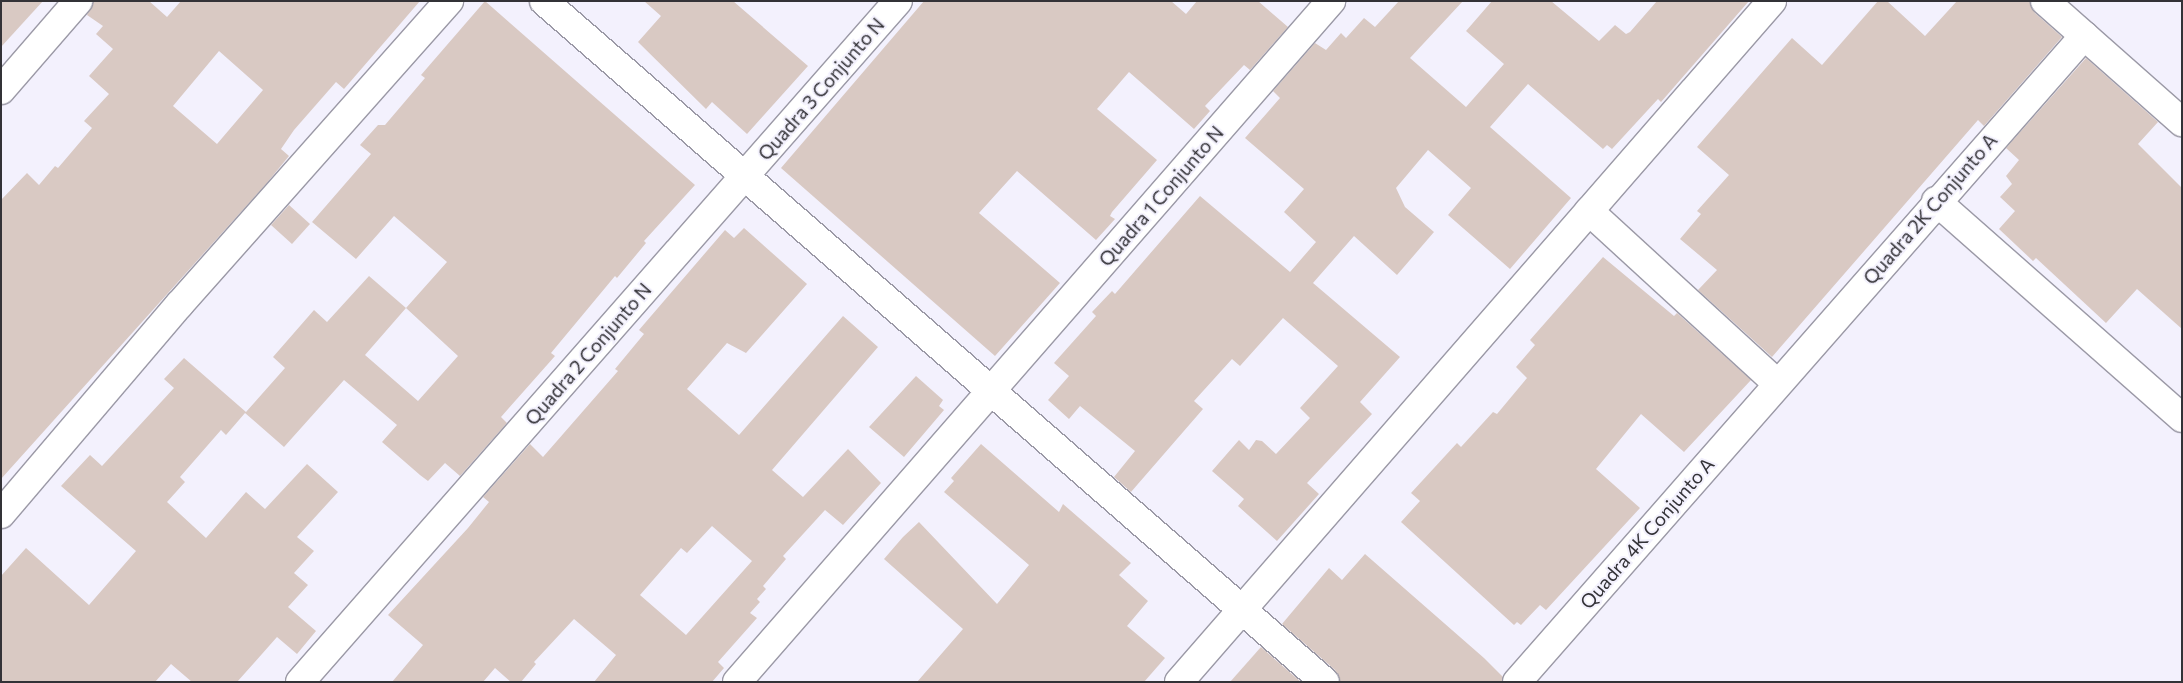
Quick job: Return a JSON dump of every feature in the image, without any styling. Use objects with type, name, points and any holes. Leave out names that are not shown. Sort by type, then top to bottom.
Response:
[{"type":"street","points":[[1,90],[78,1]]},
{"type":"street","points":[[1,514],[179,305],[448,1]]},
{"type":"street","points":[[544,1],[1325,682]]},
{"type":"street","name":"Quadra 3 Conjunto N","points":[[744,176],[898,1]]},
{"type":"street","name":"Quadra 1 Conjunto N","points":[[991,391],[1331,1]]},
{"type":"street","points":[[1178,682],[1772,1]]},
{"type":"street","points":[[2045,1],[2182,122]]},
{"type":"street","name":"Quadra 2K Conjunto A","points":[[1777,383],[1936,201],[2084,36]]},
{"type":"street","name":"Quadra 2 Conjunto N","points":[[300,682],[744,176]]},
{"type":"street","points":[[1936,201],[2182,418]]},
{"type":"street","points":[[1589,211],[1777,383]]},
{"type":"street","name":"Quadra 4K Conjunto A","points":[[1517,682],[1777,383]]},
{"type":"street","points":[[736,682],[991,391]]},
{"type":"building","points":[[1,1],[43,1],[1,47]]},
{"type":"building","points":[[93,1],[149,1],[167,17],[181,1],[420,1],[344,89],[336,82],[294,130],[281,149],[289,156],[266,184],[1,479],[1,200],[27,173],[39,185],[55,166],[58,168],[92,128],[84,121],[109,94],[89,76],[113,49],[96,34],[103,26],[87,15]],"holes":[[[219,51],[263,90],[217,144],[173,106]]]},
{"type":"building","points":[[485,1],[695,185],[644,241],[646,243],[617,278],[615,276],[551,353],[555,356],[501,417],[507,423],[460,476],[445,463],[428,481],[420,475],[382,442],[397,425],[344,380],[284,447],[245,413],[226,435],[221,430],[180,477],[185,482],[167,502],[206,538],[246,492],[265,509],[307,464],[338,492],[297,537],[314,551],[294,573],[308,585],[288,607],[316,631],[297,654],[277,637],[237,682],[192,682],[171,664],[155,682],[1,682],[1,576],[26,548],[89,605],[136,551],[61,486],[90,455],[102,466],[174,388],[164,379],[184,358],[246,412],[285,368],[273,357],[314,310],[327,322],[369,276],[406,308],[447,262],[394,216],[356,259],[312,222],[371,154],[360,145],[378,125],[385,125],[425,78],[421,75]],"holes":[[[406,308],[458,356],[418,401],[365,355]]]},
{"type":"building","points":[[644,1],[733,1],[808,66],[747,134],[712,102],[706,109],[638,42],[661,16]]},
{"type":"building","points":[[924,1],[1171,1],[1186,14],[1197,1],[1258,1],[1288,27],[1250,70],[1244,65],[1205,106],[1210,111],[1194,129],[1129,72],[1097,109],[1157,160],[1112,212],[1110,216],[1115,219],[1096,240],[1017,171],[979,213],[1060,283],[995,356],[781,168]]},
{"type":"building","points":[[1399,1],[1463,1],[1410,58],[1466,107],[1504,64],[1466,31],[1492,1],[1551,1],[1599,41],[1615,25],[1626,34],[1630,32],[1657,1],[1749,1],[1661,102],[1658,99],[1612,149],[1607,145],[1603,149],[1528,84],[1490,127],[1571,198],[1510,269],[1448,215],[1471,188],[1428,150],[1396,188],[1405,207],[1434,232],[1397,275],[1354,236],[1313,283],[1400,357],[1360,402],[1372,414],[1307,483],[1319,494],[1277,541],[1238,506],[1244,499],[1212,471],[1239,440],[1249,450],[1256,440],[1262,441],[1276,454],[1310,418],[1300,408],[1338,366],[1283,318],[1240,366],[1232,359],[1194,401],[1203,409],[1131,492],[1114,477],[1135,451],[1080,406],[1069,419],[1048,400],[1069,376],[1054,363],[1096,316],[1092,312],[1112,291],[1115,294],[1200,196],[1290,272],[1316,242],[1284,212],[1304,189],[1245,138],[1280,98],[1273,91],[1315,43],[1326,50],[1341,33],[1346,38],[1364,18],[1375,27]]},
{"type":"building","points":[[1878,1],[1887,1],[1925,36],[1957,1],[2030,1],[2035,13],[2062,37],[1984,126],[1978,120],[1772,357],[1698,290],[1717,270],[1680,239],[1701,214],[1697,211],[1729,175],[1697,147],[1792,38],[1822,65]]},
{"type":"building","points":[[2086,58],[2158,122],[2138,144],[2182,188],[2182,329],[2137,289],[2106,323],[2036,258],[2033,261],[1999,229],[2015,211],[2000,197],[2012,184],[2006,176],[2019,160],[2006,148]]},
{"type":"building","points":[[289,205],[310,224],[292,244],[271,225]]},
{"type":"building","points":[[744,228],[807,284],[746,353],[727,343],[687,389],[739,435],[843,316],[878,347],[772,470],[803,497],[848,449],[881,483],[843,525],[825,510],[783,556],[786,559],[763,586],[766,589],[757,599],[760,602],[750,613],[757,618],[718,662],[724,668],[712,682],[594,682],[616,655],[574,619],[534,662],[536,664],[521,682],[511,682],[495,668],[483,682],[392,682],[423,645],[388,615],[468,528],[489,502],[483,497],[530,444],[543,457],[618,371],[615,369],[644,334],[639,330],[725,230],[734,238]],"holes":[[[712,526],[752,561],[686,635],[640,595],[681,548],[687,553]]]},
{"type":"building","points":[[1603,257],[1674,316],[1677,313],[1751,380],[1684,452],[1641,414],[1596,469],[1640,508],[1546,610],[1540,605],[1521,625],[1517,622],[1514,625],[1401,522],[1420,501],[1411,493],[1457,443],[1461,447],[1493,412],[1497,414],[1527,378],[1516,367],[1535,345],[1530,340]]},
{"type":"building","points":[[916,376],[943,400],[939,406],[944,410],[904,457],[869,427]]},
{"type":"building","points":[[981,444],[1059,512],[1063,504],[1131,563],[1119,575],[1148,601],[1127,626],[1165,658],[1144,682],[917,682],[963,629],[884,559],[903,537],[919,522],[997,604],[1029,565],[944,492],[954,481],[951,478]]},
{"type":"building","points":[[1365,554],[1484,658],[1503,677],[1502,682],[1340,682],[1335,670],[1282,624],[1329,568],[1342,580]]},
{"type":"building","points":[[1261,647],[1301,682],[1230,682]]}]
